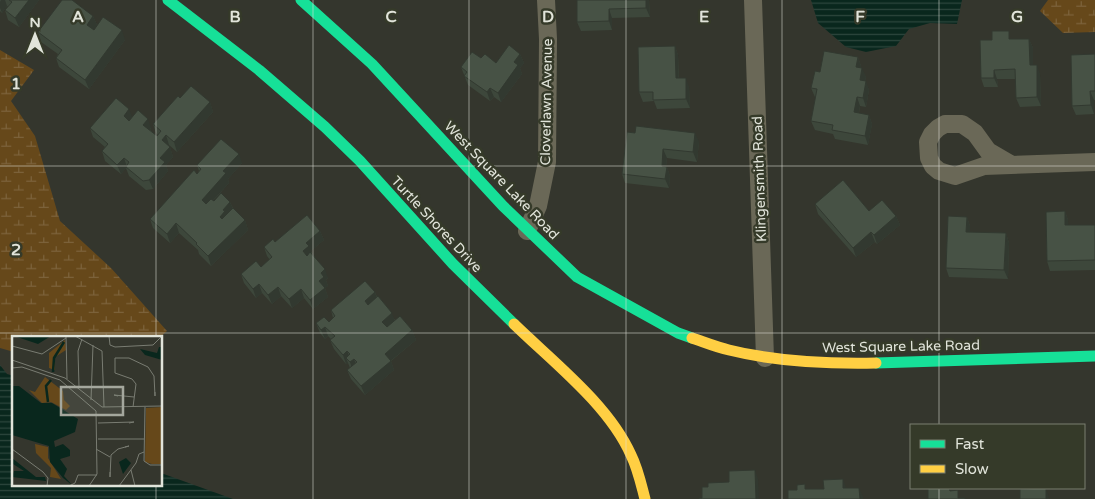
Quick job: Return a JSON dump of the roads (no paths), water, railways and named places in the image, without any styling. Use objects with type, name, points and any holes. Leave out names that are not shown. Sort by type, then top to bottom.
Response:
[{"type":"street","name":"Turtle Shores Drive","points":[[168,0],[273,81],[313,116],[347,148],[453,264],[584,390],[612,421],[622,437],[638,471],[644,499]]},
{"type":"street","name":"Cloverlawn Avenue","points":[[527,230],[538,206],[547,162],[548,39],[546,0]]},
{"type":"street","name":"Klingensmith Road","points":[[753,0],[765,358]]},
{"type":"street","name":"West Square Lake Road","points":[[310,3],[372,64],[503,206],[577,277],[678,334],[727,350],[765,358],[840,364],[1095,356]]},
{"type":"street","points":[[1012,165],[1095,162]]}]
